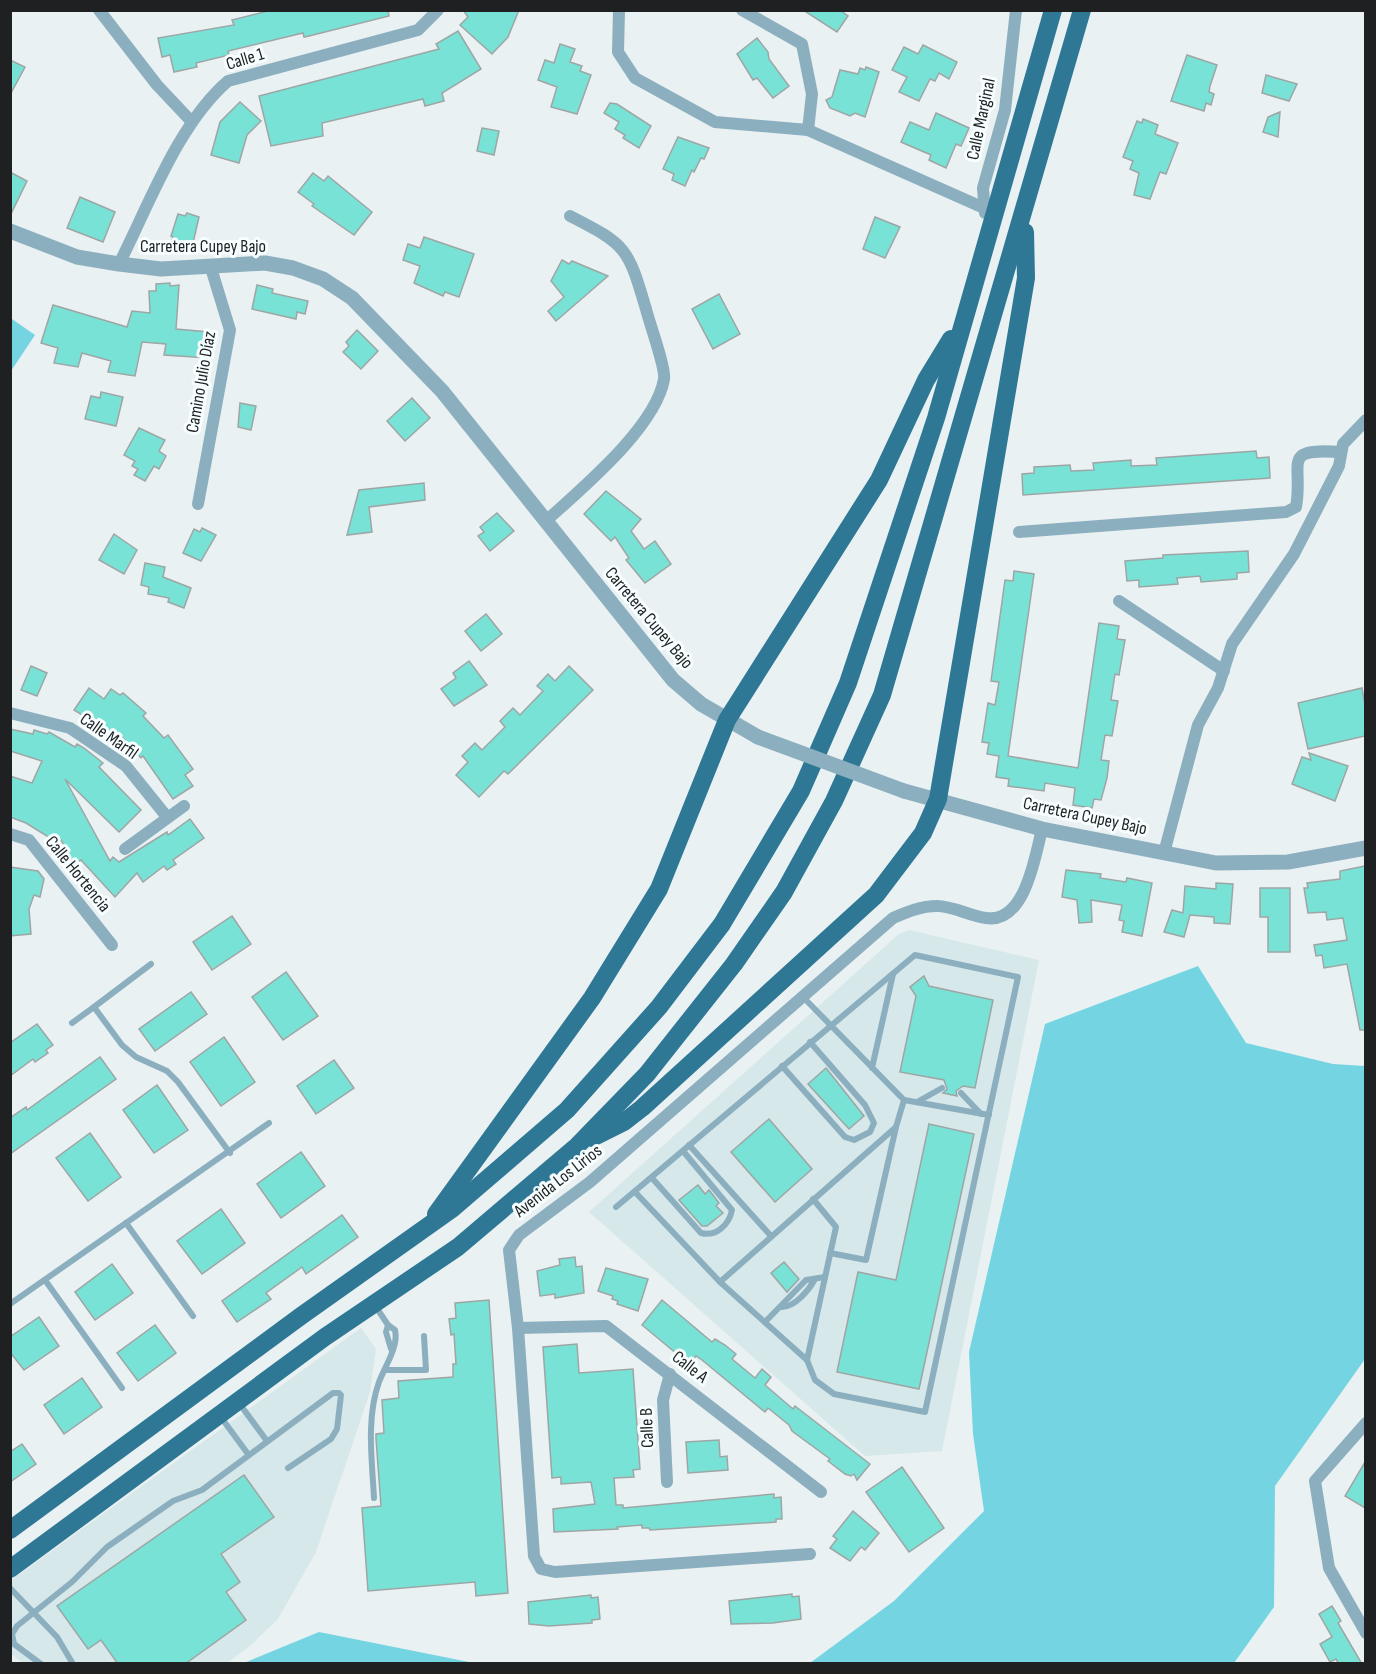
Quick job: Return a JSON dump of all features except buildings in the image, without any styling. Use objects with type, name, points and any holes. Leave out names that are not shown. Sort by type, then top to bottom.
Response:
[{"type":"main road","points":[[10,1530],[301,1316],[423,1232],[567,1110],[659,1007],[722,924],[761,862],[801,791],[848,683],[936,418],[961,322],[1053,10]]},
{"type":"main road","points":[[10,1569],[237,1402],[458,1247],[578,1146],[647,1074],[734,964],[784,892],[834,801],[882,696],[1026,210],[1082,10]]},
{"type":"main road","points":[[578,1146],[624,1122],[642,1108],[876,895],[924,833],[938,799],[1026,278],[1026,210]]},
{"type":"main road","points":[[423,1232],[592,998],[659,889],[727,720],[879,480],[926,380],[961,322]]},
{"type":"street","points":[[99,10],[157,85],[191,121]]},
{"type":"street","name":"Calle 1","points":[[119,264],[191,121],[208,98],[228,81],[418,30],[438,10]]},
{"type":"street","points":[[619,10],[618,52],[635,78],[715,122],[808,130],[984,208]]},
{"type":"street","points":[[742,10],[802,44],[812,94],[808,130]]},
{"type":"street","name":"Calle Marginal","points":[[987,235],[983,188],[1005,110],[1016,10]]},
{"type":"street","points":[[546,520],[609,462],[654,408],[665,377],[632,262],[612,237],[570,216]]},
{"type":"street","name":"Carretera Cupey Bajo","points":[[10,231],[77,257],[119,264],[161,269],[211,268],[265,263],[293,268],[323,279],[352,298],[442,391],[629,628],[673,680],[701,705],[758,737],[904,790],[1042,829],[1216,863],[1288,862],[1365,848]]},
{"type":"street","name":"Camino Julio Díaz","points":[[198,504],[230,330],[211,268]]},
{"type":"street","points":[[1164,853],[1197,725],[1218,688],[1232,644],[1294,554],[1339,466],[1343,444],[1365,420]]},
{"type":"street","points":[[1019,532],[1287,512],[1296,507],[1298,494],[1296,470],[1304,453],[1309,450],[1341,452]]},
{"type":"street","points":[[1119,601],[1224,670]]},
{"type":"street","name":"Calle Marfil","points":[[10,713],[70,728],[126,766],[167,817]]},
{"type":"street","points":[[125,849],[184,806]]},
{"type":"street","name":"Avenida Los Lirios","points":[[810,1554],[555,1572],[541,1569],[534,1556],[518,1328],[509,1250],[519,1235],[590,1182],[893,918],[914,909],[938,906],[988,919],[997,919],[1008,913],[1029,880],[1042,829]]},
{"type":"street","name":"Calle Hortencia","points":[[10,834],[28,840],[112,945]]},
{"type":"street","name":"Calle A","points":[[518,1328],[606,1326],[821,1492]]},
{"type":"street","name":"Calle B","points":[[667,1482],[663,1400],[670,1374]]},
{"type":"street","points":[[1365,1423],[1315,1481],[1329,1568],[1365,1633]]},
{"type":"lane","points":[[616,1207],[915,955],[1018,976],[925,1412],[834,1394],[814,1380],[807,1360],[720,1282],[635,1192]]},
{"type":"lane","points":[[72,1023],[151,964]]},
{"type":"lane","points":[[872,1068],[893,974]]},
{"type":"lane","points":[[802,996],[904,1100],[989,1115]]},
{"type":"lane","points":[[94,1007],[122,1045],[136,1057],[167,1071],[178,1082],[230,1153]]},
{"type":"lane","points":[[782,1066],[845,1137],[854,1140],[865,1137],[874,1123],[871,1114],[810,1042]]},
{"type":"lane","points":[[916,1102],[942,1088]]},
{"type":"lane","points":[[961,1093],[981,1114]]},
{"type":"lane","points":[[830,1253],[866,1260],[904,1100]]},
{"type":"lane","points":[[10,1305],[230,1153],[269,1123]]},
{"type":"lane","points":[[720,1282],[896,1127]]},
{"type":"lane","points":[[689,1145],[771,1236]]},
{"type":"lane","points":[[652,1178],[701,1233],[710,1235],[718,1231],[730,1218],[732,1210],[683,1151]]},
{"type":"lane","points":[[807,1360],[836,1227],[813,1199]]},
{"type":"lane","points":[[126,1223],[193,1316]]},
{"type":"lane","points":[[765,1322],[806,1280],[825,1277]]},
{"type":"lane","points":[[45,1280],[122,1388]]},
{"type":"lane","points":[[374,1304],[388,1325],[395,1330],[397,1341],[391,1349],[379,1381],[371,1425],[374,1498]]},
{"type":"lane","points":[[385,1370],[426,1370],[424,1336]]},
{"type":"lane","points":[[40,1664],[14,1644],[12,1640],[17,1626],[72,1582],[108,1547],[173,1501],[202,1490],[248,1454],[333,1394],[341,1395],[337,1429],[331,1439],[288,1468]]},
{"type":"lane","points":[[237,1402],[267,1441]]},
{"type":"lane","points":[[219,1415],[248,1454]]},
{"type":"lane","points":[[10,1588],[57,1637],[73,1664]]},
{"type":"shaded area","points":[[12,319],[35,335],[11,371],[10,321]]},
{"type":"shaded area","points":[[909,930],[1039,960],[942,1451],[865,1456],[589,1212],[899,934]]},
{"type":"shaded area","points":[[1198,966],[1246,1043],[1333,1064],[1365,1066],[1365,1359],[1275,1486],[1274,1607],[1234,1663],[810,1663],[894,1601],[984,1511],[973,1434],[969,1352],[1045,1024]]},
{"type":"shaded area","points":[[361,1328],[376,1349],[370,1392],[316,1552],[278,1619],[251,1645],[227,1663],[23,1663],[11,1654],[10,1581]]},
{"type":"shaded area","points":[[319,1632],[474,1663],[244,1663]]}]
